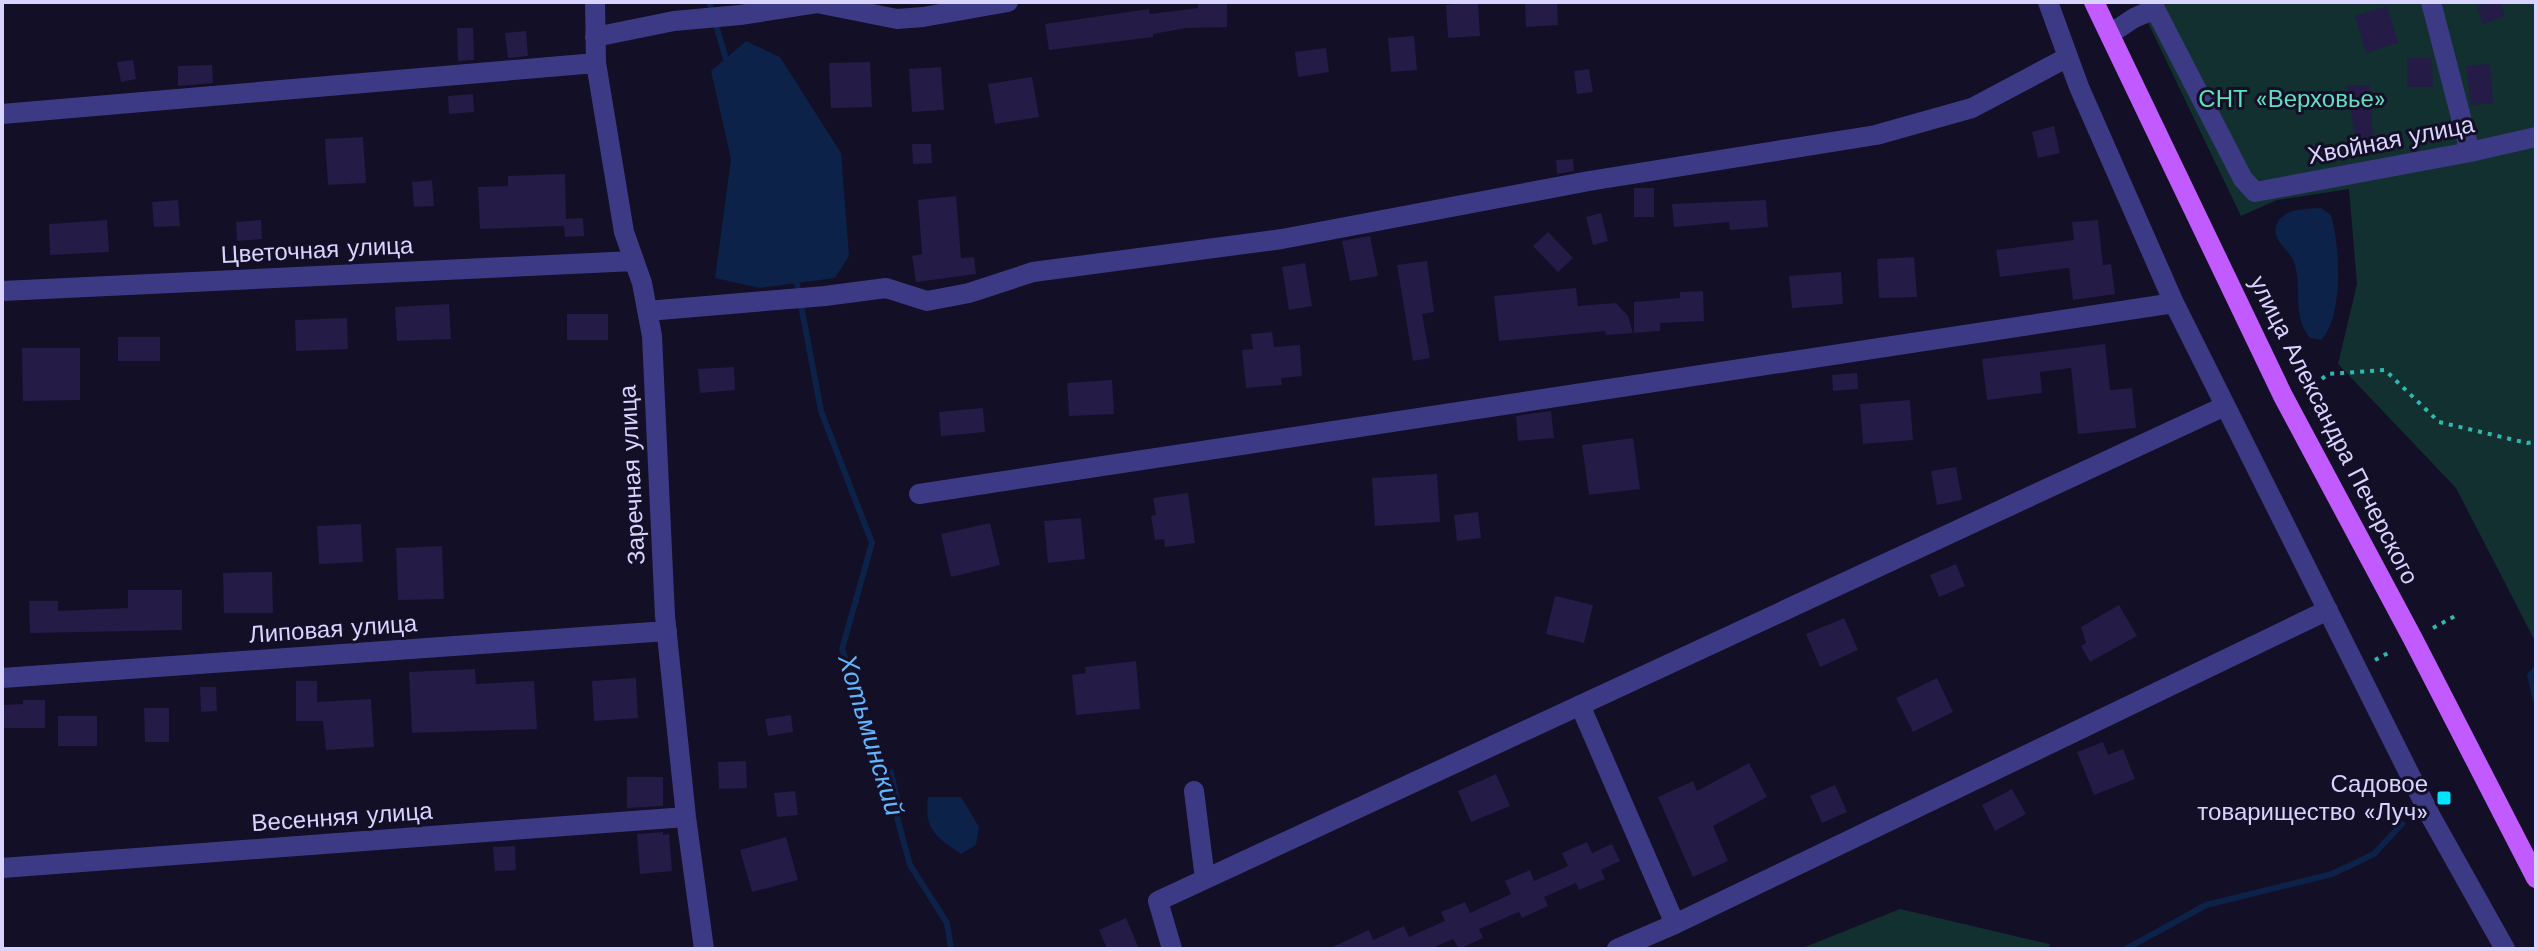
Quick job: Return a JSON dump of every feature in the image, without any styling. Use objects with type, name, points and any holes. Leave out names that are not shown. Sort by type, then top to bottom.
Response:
[{"type":"main road","name":"улица Александра Печерского","points":[[2094,2],[2283,396],[2536,878]]},
{"type":"street","name":"Заречная улица","points":[[595,2],[596,63],[624,232],[642,283],[652,336],[667,631],[686,817],[704,949]]},
{"type":"street","points":[[595,37],[674,21],[817,3],[897,19],[1008,2]]},
{"type":"street","points":[[2048,2],[2068,57],[2174,303],[2431,817],[2505,949]]},
{"type":"street","points":[[2431,2],[2470,152]]},
{"type":"street","points":[[2110,34],[2154,6]]},
{"type":"street","name":"Хвойная улица","points":[[2154,6],[2243,179],[2255,192],[2536,137]]},
{"type":"street","points":[[647,311],[886,288],[927,301],[969,293],[1033,272],[1282,239],[1589,181],[1876,135],[1972,108],[2068,57]]},
{"type":"street","points":[[2,114],[596,63]]},
{"type":"street","name":"Цветочная улица","points":[[2,291],[634,261]]},
{"type":"street","points":[[919,494],[2174,303]]},
{"type":"street","points":[[1172,949],[1158,901],[2225,406]]},
{"type":"street","points":[[1617,949],[2328,610]]},
{"type":"street","name":"Липовая улица","points":[[2,678],[667,631]]},
{"type":"street","points":[[1580,705],[1675,924]]},
{"type":"street","points":[[1194,791],[1205,879]]},
{"type":"street","name":"Весенняя улица","points":[[2,868],[686,817]]},
{"type":"path","points":[[2314,385],[2328,374],[2385,370],[2439,422],[2527,443],[2536,442]]},
{"type":"path","points":[[2433,628],[2457,615]]},
{"type":"path","points":[[2369,663],[2390,652]]},
{"type":"green space","name":"СНТ «Верховье»","points":[[2138,2],[2536,2],[2536,643],[2456,488],[2338,364],[2357,284],[2349,189],[2277,200],[2241,216]]},
{"type":"green space","points":[[1900,909],[2050,944],[2048,949],[1800,949]]},
{"type":"water","points":[[746,41],[780,57],[841,153],[849,256],[835,278],[760,288],[715,278],[731,159],[711,71]]},
{"type":"water","points":[[2321,208],[2331,215],[2338,280],[2334,315],[2321,340],[2310,338],[2304,329],[2299,312],[2295,265],[2275,233],[2279,220],[2287,213]]},
{"type":"water","points":[[893,769],[902,807],[891,811],[880,771]]},
{"type":"water","points":[[928,797],[961,797],[979,827],[976,845],[961,854],[938,837],[928,817]]},
{"type":"building","points":[[1198,2],[1227,2],[1227,27],[1186,28],[1153,34],[1153,37],[1049,50],[1045,24],[1149,9],[1150,14],[1198,8]]},
{"type":"building","points":[[1525,2],[1557,2],[1558,25],[1526,27]]},
{"type":"building","points":[[2500,2],[2505,16],[2483,24],[2477,7]]},
{"type":"building","points":[[1478,3],[1480,36],[1448,38],[1446,5]]},
{"type":"building","points":[[2387,6],[2398,43],[2366,53],[2355,16]]},
{"type":"building","points":[[457,28],[473,28],[474,60],[458,61]]},
{"type":"building","points":[[526,31],[528,56],[508,58],[505,33]]},
{"type":"building","points":[[1414,36],[1417,70],[1391,72],[1388,38]]},
{"type":"building","points":[[1326,48],[1329,72],[1298,77],[1295,52]]},
{"type":"building","points":[[2407,58],[2432,58],[2433,87],[2407,87]]},
{"type":"building","points":[[133,60],[136,79],[121,82],[117,62]]},
{"type":"building","points":[[870,62],[872,107],[831,108],[829,63]]},
{"type":"building","points":[[2490,64],[2493,103],[2471,105],[2466,66]]},
{"type":"building","points":[[212,65],[213,83],[178,86],[178,66]]},
{"type":"building","points":[[941,67],[944,110],[912,112],[909,69]]},
{"type":"building","points":[[1589,69],[1593,92],[1577,94],[1574,71]]},
{"type":"building","points":[[1032,77],[1039,117],[995,124],[988,84]]},
{"type":"building","points":[[2347,85],[2369,85],[2373,136],[2355,138],[2351,110],[2347,110]]},
{"type":"building","points":[[473,94],[474,112],[449,114],[448,96]]},
{"type":"building","points":[[2054,126],[2060,153],[2038,158],[2032,132]]},
{"type":"building","points":[[363,137],[366,183],[328,185],[325,139]]},
{"type":"building","points":[[912,144],[931,144],[932,163],[913,164]]},
{"type":"building","points":[[1573,159],[1574,171],[1557,174],[1556,160]]},
{"type":"building","points":[[565,174],[566,219],[583,218],[584,236],[565,237],[564,226],[480,229],[478,187],[508,186],[508,176]]},
{"type":"building","points":[[432,180],[434,206],[414,207],[412,182]]},
{"type":"building","points":[[1634,188],[1654,188],[1654,217],[1634,217]]},
{"type":"building","points":[[956,196],[961,258],[974,257],[976,274],[916,282],[912,256],[922,254],[918,200]]},
{"type":"building","points":[[178,200],[180,226],[154,227],[152,202]]},
{"type":"building","points":[[1766,200],[1768,227],[1730,230],[1729,222],[1674,227],[1672,204]]},
{"type":"building","points":[[1601,213],[1608,241],[1593,245],[1586,217]]},
{"type":"building","points":[[107,220],[109,252],[50,255],[49,224]]},
{"type":"building","points":[[261,220],[262,239],[237,241],[236,222]]},
{"type":"building","points":[[2098,220],[2103,265],[2111,264],[2115,294],[2073,300],[2069,268],[2000,277],[1996,250],[2074,240],[2072,222]]},
{"type":"building","points":[[1548,232],[1573,258],[1558,272],[1533,246]]},
{"type":"building","points":[[1370,236],[1378,276],[1350,281],[1342,241]]},
{"type":"building","points":[[1914,257],[1917,297],[1879,298],[1877,259]]},
{"type":"building","points":[[1427,261],[1434,312],[1422,314],[1430,358],[1413,361],[1397,265]]},
{"type":"building","points":[[1305,263],[1312,306],[1289,310],[1282,267]]},
{"type":"building","points":[[1841,272],[1843,304],[1792,308],[1789,276]]},
{"type":"building","points":[[1576,288],[1578,306],[1616,303],[1628,316],[1633,333],[1606,335],[1605,331],[1499,341],[1494,296]]},
{"type":"building","points":[[1703,291],[1704,321],[1660,323],[1660,331],[1634,333],[1634,302],[1680,298],[1680,292]]},
{"type":"building","points":[[449,304],[451,339],[397,341],[395,307]]},
{"type":"building","points":[[567,314],[608,314],[608,340],[567,340]]},
{"type":"building","points":[[347,318],[348,349],[296,351],[295,320]]},
{"type":"building","points":[[1272,332],[1274,347],[1300,345],[1302,376],[1281,378],[1282,385],[1246,388],[1242,350],[1253,349],[1251,334]]},
{"type":"building","points":[[118,337],[160,337],[160,361],[118,361]]},
{"type":"building","points":[[2105,344],[2110,390],[2132,388],[2136,428],[2078,434],[2071,368],[2040,372],[2042,393],[1987,400],[1982,359]]},
{"type":"building","points":[[22,348],[80,348],[80,400],[23,401]]},
{"type":"building","points":[[734,367],[735,390],[700,393],[698,369]]},
{"type":"building","points":[[1857,373],[1858,389],[1833,391],[1832,375]]},
{"type":"building","points":[[1112,380],[1114,414],[1069,416],[1067,383]]},
{"type":"building","points":[[1910,400],[1913,440],[1863,444],[1860,404]]},
{"type":"building","points":[[983,408],[985,432],[941,436],[939,412]]},
{"type":"building","points":[[1551,411],[1554,438],[1518,441],[1516,416]]},
{"type":"building","points":[[1633,438],[1640,489],[1589,495],[1582,445]]},
{"type":"building","points":[[1956,467],[1962,500],[1937,505],[1931,471]]},
{"type":"building","points":[[1437,474],[1440,522],[1375,526],[1372,478]]},
{"type":"building","points":[[1188,493],[1195,543],[1165,547],[1164,539],[1155,540],[1151,516],[1156,515],[1153,498]]},
{"type":"building","points":[[1478,512],[1481,538],[1457,541],[1454,515]]},
{"type":"building","points":[[1081,518],[1085,559],[1048,563],[1044,521]]},
{"type":"building","points":[[990,523],[1000,565],[951,577],[941,534]]},
{"type":"building","points":[[361,524],[363,562],[319,564],[317,526]]},
{"type":"building","points":[[442,546],[444,599],[398,600],[396,548]]},
{"type":"building","points":[[1956,564],[1965,586],[1939,597],[1930,575]]},
{"type":"building","points":[[272,572],[273,613],[224,613],[223,573]]},
{"type":"building","points":[[128,590],[182,590],[182,630],[30,633],[29,601],[58,601],[58,611],[128,608]]},
{"type":"building","points":[[1555,596],[1593,605],[1584,643],[1546,634]]},
{"type":"building","points":[[2119,605],[2137,636],[2090,662],[2081,646],[2086,643],[2081,627]]},
{"type":"building","points":[[1844,618],[1858,650],[1820,667],[1806,634]]},
{"type":"building","points":[[1136,661],[1140,709],[1076,715],[1072,675],[1086,673],[1085,667]]},
{"type":"building","points":[[475,669],[476,684],[534,681],[537,729],[412,733],[409,672]]},
{"type":"building","points":[[636,678],[638,718],[594,721],[592,681]]},
{"type":"building","points":[[1937,678],[1953,712],[1913,732],[1896,698]]},
{"type":"building","points":[[296,681],[317,681],[317,702],[371,699],[374,747],[326,750],[323,721],[296,721]]},
{"type":"building","points":[[200,687],[216,687],[217,711],[201,712]]},
{"type":"building","points":[[23,700],[45,700],[45,728],[2,728],[2,705],[23,704]]},
{"type":"building","points":[[144,708],[169,708],[169,742],[145,742]]},
{"type":"building","points":[[791,715],[793,732],[768,736],[765,719]]},
{"type":"building","points":[[58,716],[97,716],[97,746],[58,746]]},
{"type":"building","points":[[2103,742],[2108,755],[2123,749],[2135,779],[2094,795],[2077,752]]},
{"type":"building","points":[[746,761],[747,788],[719,789],[718,762]]},
{"type":"building","points":[[1749,763],[1767,797],[1713,826],[1728,861],[1693,877],[1658,797],[1693,781],[1697,791]]},
{"type":"building","points":[[1496,774],[1510,806],[1471,822],[1458,791]]},
{"type":"building","points":[[627,777],[663,777],[663,806],[627,808]]},
{"type":"building","points":[[1835,785],[1847,812],[1822,823],[1810,796]]},
{"type":"building","points":[[2012,789],[2026,814],[1995,831],[1982,805]]},
{"type":"building","points":[[795,791],[798,815],[777,817],[774,793]]},
{"type":"building","points":[[663,832],[663,835],[669,834],[672,871],[640,874],[637,834]]},
{"type":"building","points":[[786,837],[798,880],[752,892],[740,850]]},
{"type":"building","points":[[1587,842],[1592,853],[1612,844],[1620,861],[1601,870],[1605,879],[1579,890],[1576,883],[1544,897],[1548,906],[1522,918],[1519,912],[1479,929],[1483,938],[1459,949],[1453,939],[1430,949],[1328,949],[1369,930],[1373,940],[1404,926],[1409,937],[1445,921],[1441,912],[1465,902],[1470,913],[1511,894],[1505,881],[1530,870],[1534,881],[1568,866],[1562,853]]},
{"type":"building","points":[[515,846],[516,870],[495,871],[493,847]]},
{"type":"building","points":[[1126,918],[1139,949],[1107,949],[1099,930]]},
{"type":"waterway","name":"Хотьминский","points":[[709,2],[726,59]]},
{"type":"waterway","name":"Хотьминский","points":[[797,284],[821,411],[872,543],[842,649],[885,777]]},
{"type":"waterway","points":[[2536,669],[2530,675],[2536,701]]},
{"type":"waterway","name":"Хотьминский","points":[[893,803],[910,865],[947,923],[951,949]]},
{"type":"waterway","points":[[2126,949],[2206,905],[2332,874],[2374,854],[2402,824]]},
{"type":"place","name":"Садовое товарищество «Луч»","points":[[2444,798]]}]
